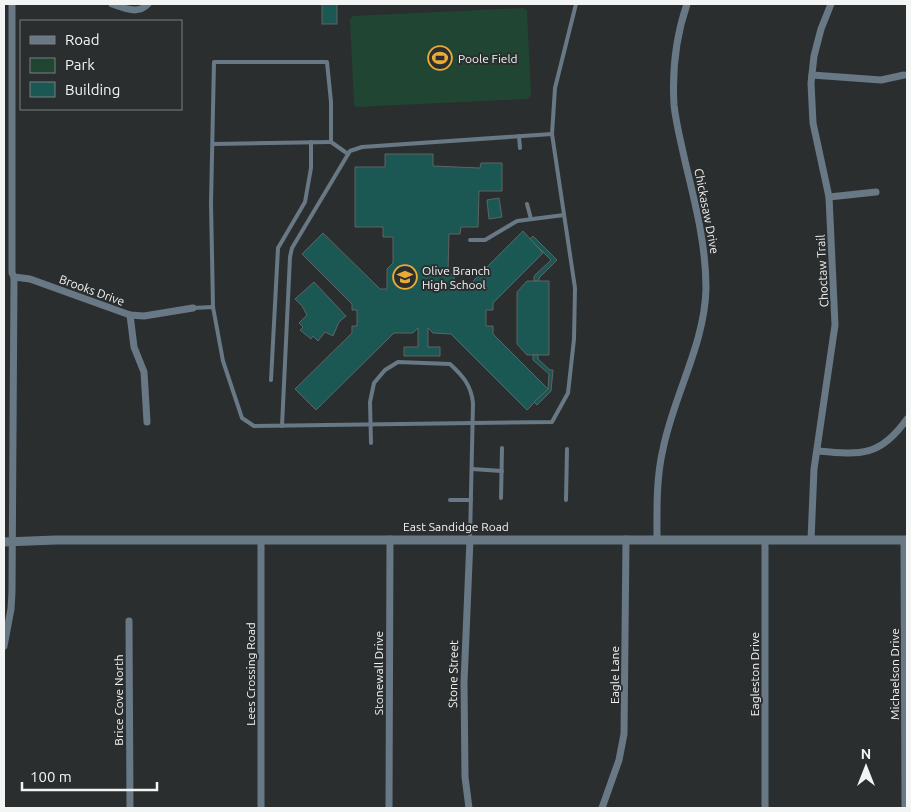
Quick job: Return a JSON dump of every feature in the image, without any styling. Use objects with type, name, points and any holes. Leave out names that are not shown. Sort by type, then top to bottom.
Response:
[{"type":"street","points":[[4,646],[11,609],[8,542],[12,4]]},
{"type":"street","points":[[112,4],[132,10],[139,10],[148,4]]},
{"type":"street","name":"Chickasaw Drive","points":[[658,540],[657,499],[663,448],[700,329],[706,291],[702,229],[674,105],[676,52],[687,4]]},
{"type":"street","name":"Choctaw Trail","points":[[811,540],[814,477],[835,325],[829,196],[813,123],[812,75],[814,56],[821,29],[831,4]]},
{"type":"street","points":[[4,56],[13,56]]},
{"type":"street","points":[[812,75],[881,80],[904,75]]},
{"type":"street","points":[[829,196],[876,192]]},
{"type":"street","name":"Brooks Drive","points":[[10,274],[30,279],[130,315],[144,316],[193,308]]},
{"type":"street","points":[[130,315],[134,347],[144,372],[146,422]]},
{"type":"street","points":[[817,451],[852,453],[870,451],[889,441],[907,419]]},
{"type":"street","name":"East Sandidge Road","points":[[8,542],[390,539],[906,540]]},
{"type":"street","name":"Stonewall Drive","points":[[389,808],[390,539]]},
{"type":"street","name":"Stone Street","points":[[469,808],[465,777],[464,682],[470,539]]},
{"type":"street","name":"Eagle Lane","points":[[602,808],[619,760],[624,734],[626,539]]},
{"type":"street","name":"Lees Crossing Road","points":[[261,540],[261,808]]},
{"type":"street","name":"Eagleston Drive","points":[[765,540],[765,808]]},
{"type":"street","name":"Michaelson Drive","points":[[905,808],[906,540]]},
{"type":"street","name":"Brice Cove North","points":[[129,622],[130,808]]},
{"type":"lane","points":[[331,142],[331,102],[327,62],[214,62],[211,202],[213,307],[223,361],[242,418],[254,426],[552,422],[568,393],[574,339],[575,288],[552,134],[555,88],[576,4]]},
{"type":"lane","points":[[282,426],[292,248],[350,151],[362,146],[552,134]]},
{"type":"lane","points":[[518,136],[520,148]]},
{"type":"lane","points":[[271,380],[278,248],[305,202],[311,168],[311,142]]},
{"type":"lane","points":[[212,144],[331,142],[348,154]]},
{"type":"lane","points":[[527,204],[531,219]]},
{"type":"lane","points":[[470,240],[485,240],[517,221],[564,216]]},
{"type":"lane","points":[[193,308],[213,307]]},
{"type":"lane","points":[[371,443],[370,402],[374,383],[386,370],[398,362],[450,364],[465,377],[470,388],[473,403],[470,539]]},
{"type":"lane","points":[[501,498],[502,448]]},
{"type":"lane","points":[[566,500],[567,449]]},
{"type":"lane","points":[[472,469],[502,471]]},
{"type":"lane","points":[[450,500],[471,500]]},
{"type":"green space","name":"Poole Field","points":[[523,8],[527,11],[531,95],[528,99],[356,107],[354,104],[350,20],[353,16]]},
{"type":"building","points":[[322,4],[337,4],[337,24],[322,24]]},
{"type":"building","points":[[385,154],[433,154],[433,166],[480,168],[481,163],[502,163],[502,191],[479,191],[478,227],[461,227],[460,234],[449,234],[448,271],[454,277],[455,289],[465,289],[523,231],[543,253],[493,303],[493,310],[486,310],[486,326],[493,326],[493,334],[548,389],[527,410],[451,334],[433,333],[428,328],[428,347],[440,347],[440,356],[404,356],[404,347],[418,347],[418,328],[413,333],[394,333],[316,410],[295,389],[352,333],[352,326],[357,326],[357,310],[352,310],[352,304],[302,254],[323,233],[380,289],[387,289],[387,269],[393,263],[393,237],[383,237],[383,227],[355,227],[355,167],[385,167]]},
{"type":"building","points":[[499,198],[502,217],[489,219],[487,200]]},
{"type":"building","points":[[533,236],[557,260],[539,278],[539,281],[534,281],[534,276],[551,260],[530,239]]},
{"type":"building","points":[[527,281],[549,281],[549,355],[527,355],[517,344],[517,292]]},
{"type":"building","points":[[314,282],[346,316],[339,322],[333,336],[325,332],[318,341],[313,336],[311,339],[300,330],[303,327],[299,323],[307,315],[295,299]]},
{"type":"building","points":[[533,355],[538,355],[538,359],[550,370],[553,370],[551,391],[537,405],[534,402],[548,389],[549,374],[533,360]]},
{"type":"place","name":"Poole Field","points":[[440,58]]},
{"type":"place","name":"Olive Branch High School","points":[[405,277]]}]
